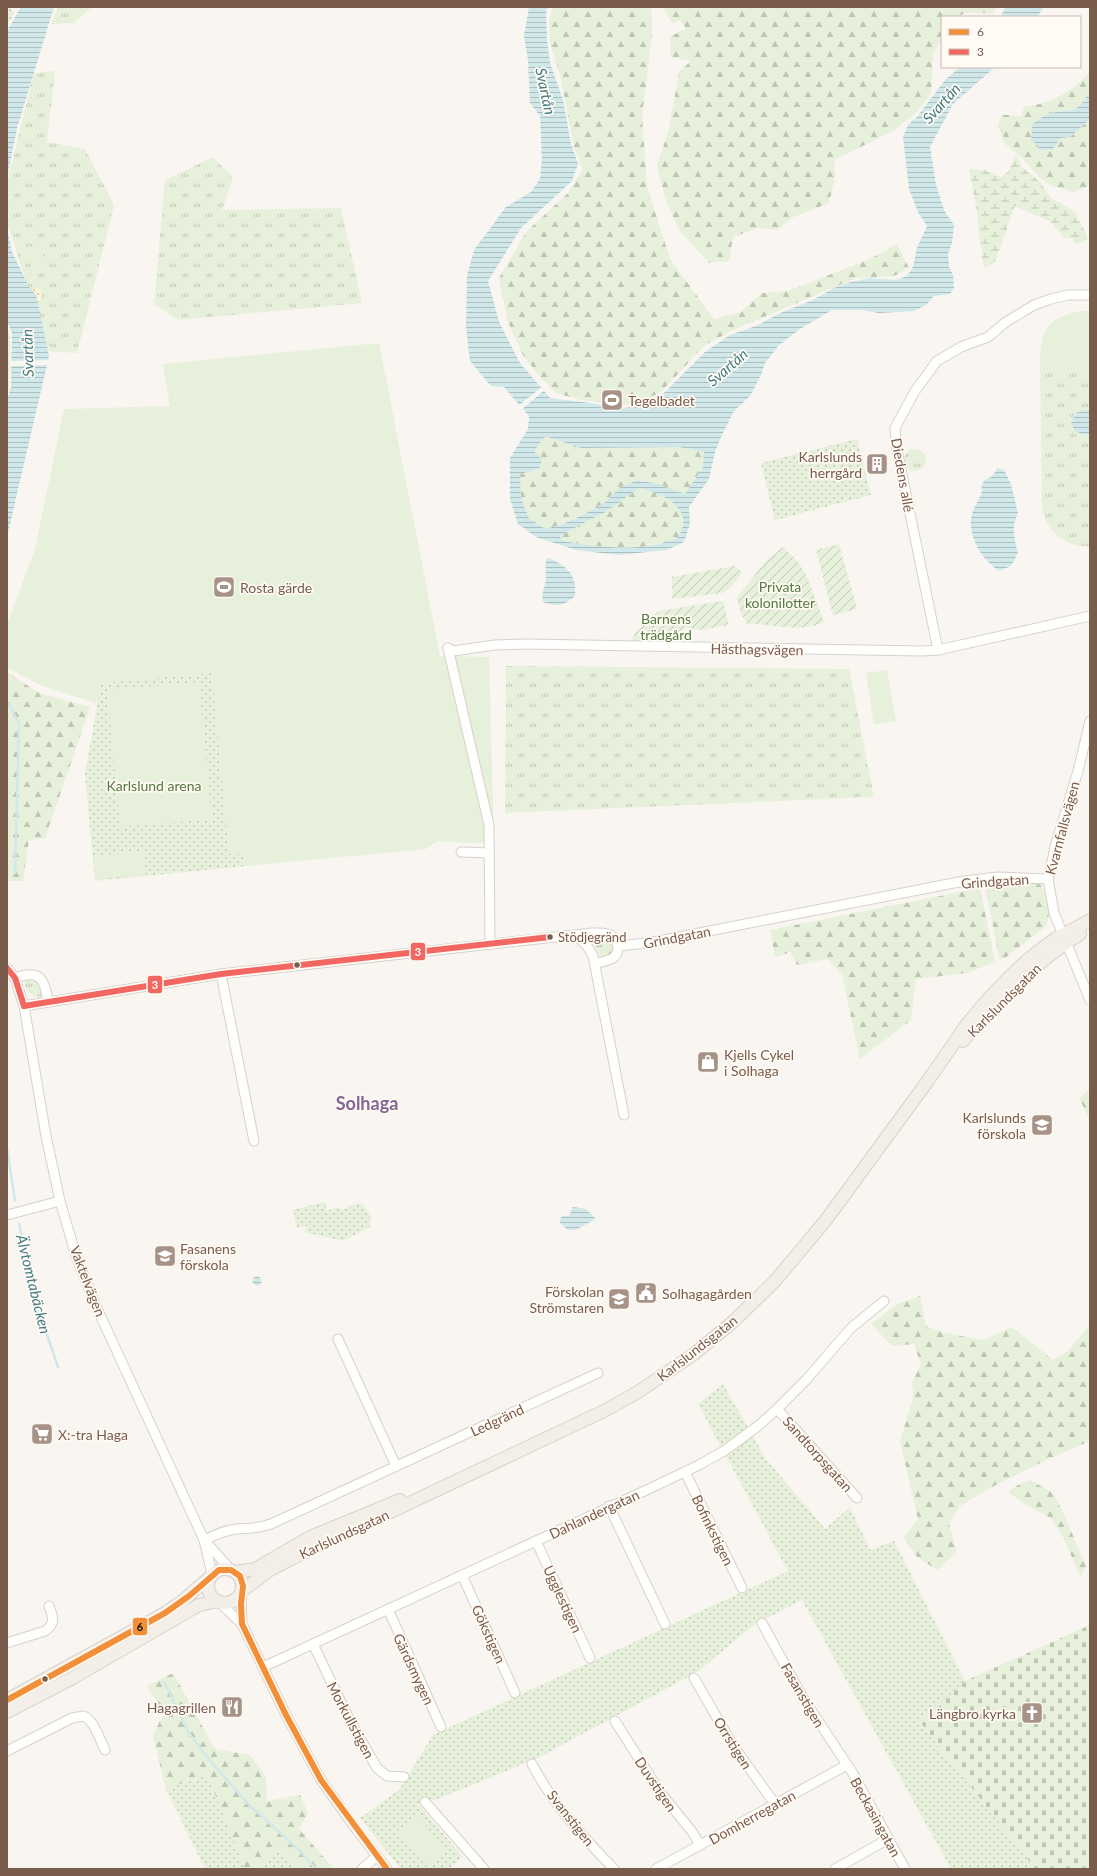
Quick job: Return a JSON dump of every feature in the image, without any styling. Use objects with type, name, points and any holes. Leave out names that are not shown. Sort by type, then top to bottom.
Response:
[{"type":"main road","name":"Karlslundsgatan","points":[[242,1592],[270,1570],[289,1560],[606,1410],[638,1392],[713,1339],[758,1299],[799,1254],[835,1208],[927,1082],[1015,984],[1064,939],[1090,920]]},
{"type":"main road","name":"Karlslundsgatan","points":[[1064,939],[1090,928]]},
{"type":"main road","name":"Karlslundsgatan","points":[[234,1571],[255,1569],[310,1537],[394,1502],[450,1483]]},
{"type":"main road","points":[[7,1700],[165,1613],[181,1602],[219,1570],[234,1571],[242,1581],[242,1592],[239,1597],[231,1602],[199,1605],[71,1679],[7,1712]]},
{"type":"main road","points":[[211,1576],[208,1584],[209,1591],[212,1597],[219,1602]]},
{"type":"street","name":"Diedens allé","points":[[938,650],[897,450],[895,428],[915,391],[938,361],[961,346],[988,337],[1006,322],[1034,305],[1051,298],[1068,295],[1090,295]]},
{"type":"street","name":"Hästhagsvägen","points":[[490,853],[489,825],[486,809],[448,648],[453,651],[495,645],[527,644],[870,651],[938,650],[1090,616]]},
{"type":"street","name":"Kvarnfallsvägen","points":[[1090,721],[1078,771],[1056,843],[1048,879],[1054,913],[1090,1000]]},
{"type":"street","points":[[461,852],[490,853],[490,945]]},
{"type":"street","name":"Grindgatan","points":[[618,946],[648,943],[964,881],[998,878],[1048,879]]},
{"type":"street","points":[[24,1006],[221,974],[576,935],[604,933],[610,935],[616,940],[618,946],[615,955],[612,959],[594,964]]},
{"type":"street","points":[[576,935],[590,950],[594,964],[624,1115]]},
{"type":"street","points":[[7,968],[15,978],[33,974],[41,978],[44,983],[48,1002]]},
{"type":"street","points":[[221,974],[254,1141]]},
{"type":"street","name":"Vaktelvägen","points":[[15,978],[24,1006],[46,1136],[60,1201],[76,1256],[95,1304],[204,1540],[211,1576]]},
{"type":"street","points":[[7,1215],[60,1201]]},
{"type":"street","name":"Dahlandergatan","points":[[263,1667],[685,1472],[724,1451],[777,1409],[851,1328],[884,1301]]},
{"type":"street","points":[[338,1339],[396,1466]]},
{"type":"street","name":"Ledgränd","points":[[204,1540],[223,1532],[238,1529],[257,1529],[271,1524],[598,1373]]},
{"type":"street","name":"Sandtorpsgatan","points":[[777,1409],[858,1498]]},
{"type":"street","name":"Bofinkstigen","points":[[685,1472],[742,1588]]},
{"type":"street","points":[[610,1506],[665,1624]]},
{"type":"street","name":"Vaktelvägen","points":[[204,1540],[234,1571]]},
{"type":"street","name":"Ugglestigen","points":[[536,1541],[590,1658]]},
{"type":"street","name":"Gökstigen","points":[[462,1575],[515,1693]]},
{"type":"street","points":[[242,1592],[242,1624]]},
{"type":"street","points":[[219,1602],[242,1624],[289,1722],[317,1774],[356,1829],[387,1869]]},
{"type":"street","points":[[7,1643],[51,1628],[53,1623],[49,1606]]},
{"type":"street","name":"Gärdsmygen","points":[[388,1609],[441,1728]]},
{"type":"street","name":"Fasanstigen","points":[[762,1622],[806,1704],[847,1765]]},
{"type":"street","name":"Morkullstigen","points":[[313,1644],[348,1719],[378,1768],[387,1776],[404,1777]]},
{"type":"street","name":"Orrstigen","points":[[694,1678],[734,1747],[775,1804]]},
{"type":"street","points":[[7,1751],[72,1718],[84,1716],[94,1725],[105,1750]]},
{"type":"street","name":"Duvstigen","points":[[615,1721],[660,1792],[693,1833],[700,1845]]},
{"type":"street","name":"Svanstigen","points":[[532,1764],[568,1820],[614,1869]]},
{"type":"street","name":"Domherregatan","points":[[656,1869],[847,1765]]},
{"type":"street","name":"Beckasingatan","points":[[847,1765],[905,1869]]},
{"type":"street","points":[[425,1802],[484,1869]]},
{"type":"street","points":[[835,1869],[888,1839]]},
{"type":"street","points":[[362,1869],[377,1856]]},
{"type":"green space","points":[[7,7],[9,7],[14,13],[7,26]]},
{"type":"green space","points":[[58,7],[92,7],[74,23],[51,24]]},
{"type":"green space","points":[[553,7],[651,7],[652,35],[642,116],[647,186],[670,259],[714,319],[741,312],[762,293],[788,291],[870,259],[897,244],[909,268],[894,276],[856,278],[733,330],[705,345],[661,392],[646,399],[624,405],[581,400],[556,393],[539,376],[523,355],[508,322],[499,278],[526,232],[567,194],[583,169],[574,147],[560,75],[550,44],[549,21]]},
{"type":"green space","points":[[664,7],[996,7],[992,14],[970,12],[958,16],[941,16],[941,41],[933,53],[931,94],[918,111],[893,131],[834,160],[835,177],[829,203],[791,218],[777,230],[758,228],[733,237],[729,261],[709,263],[679,230],[666,201],[657,166],[669,129],[679,72],[691,61],[671,57],[670,37],[686,28],[680,20],[672,23],[666,14]]},
{"type":"green space","points":[[55,71],[47,142],[85,149],[114,205],[77,353],[48,351],[7,222],[7,183],[34,73]]},
{"type":"green space","points":[[1090,71],[1090,94],[1088,94],[1080,106],[1075,109],[1045,115],[1032,124],[1031,141],[1070,137],[1090,119],[1090,157],[1088,160],[1090,186],[1073,192],[1052,186],[1039,177],[1022,158],[1005,144],[998,126],[1002,115],[1021,116],[1024,107],[1043,103],[1060,96],[1069,91]]},
{"type":"green space","points":[[1016,155],[1023,168],[1040,182],[1051,198],[1075,212],[1088,238],[1078,244],[1074,243],[1072,238],[1064,238],[1051,222],[1015,206],[995,262],[985,268],[982,259],[978,217],[969,169],[985,170],[1001,177],[1008,172]]},
{"type":"green space","points":[[213,157],[233,178],[222,210],[341,208],[362,303],[178,320],[154,304],[165,180]]},
{"type":"green space","points":[[40,245],[46,271],[35,274],[31,268],[27,247]]},
{"type":"green space","points":[[1084,311],[1090,311],[1090,371],[1040,373],[1041,348],[1046,330],[1051,323],[1059,318]]},
{"type":"green space","points":[[7,328],[10,334],[9,388],[7,395]]},
{"type":"green space","name":"Rosta gärde","points":[[379,343],[440,656],[489,657],[494,844],[437,841],[426,849],[246,866],[245,853],[229,854],[212,673],[102,683],[96,703],[40,685],[7,667],[7,625],[35,549],[64,409],[170,406],[163,364]]},
{"type":"green space","points":[[1090,371],[1090,412],[1080,411],[1073,416],[1090,433],[1090,546],[1081,546],[1065,541],[1058,536],[1048,524],[1042,508],[1040,373]]},
{"type":"green space","points":[[545,435],[581,448],[679,447],[704,452],[703,467],[685,494],[658,484],[637,480],[619,488],[604,503],[585,514],[563,524],[545,529],[529,518],[521,499],[520,474],[539,469],[534,451]]},
{"type":"green space","points":[[857,439],[871,495],[775,520],[761,463]]},
{"type":"green space","points":[[915,449],[923,452],[926,460],[923,468],[915,471],[907,468],[904,460],[907,452]]},
{"type":"green space","points":[[639,488],[654,492],[669,500],[680,511],[683,518],[683,526],[678,537],[650,546],[621,548],[563,541],[558,536],[607,511]]},
{"type":"green space","points":[[839,544],[857,609],[833,615],[816,550]]},
{"type":"green space","name":"Privata kolonilotter","points":[[783,547],[799,563],[807,577],[824,622],[796,628],[747,624],[741,613],[737,598],[765,562]]},
{"type":"green space","points":[[734,566],[742,572],[734,584],[722,593],[672,599],[672,577]]},
{"type":"green space","name":"Barnens trädgård","points":[[723,601],[729,625],[700,630],[684,628],[676,643],[631,642],[635,633],[659,611]]},
{"type":"green space","points":[[506,666],[849,669],[874,797],[505,813]]},
{"type":"green space","points":[[887,670],[896,721],[874,725],[866,673]]},
{"type":"green space","points":[[7,672],[39,693],[90,707],[45,838],[29,840],[23,881],[7,881]]},
{"type":"green space","name":"Karlslund arena","points":[[212,673],[229,854],[245,853],[246,866],[95,881],[85,774],[101,683]]},
{"type":"green space","points":[[199,682],[212,819],[120,827],[107,690]]},
{"type":"green space","points":[[143,851],[146,875],[96,879],[93,856]]},
{"type":"green space","points":[[1016,882],[1039,882],[1044,892],[1049,916],[1046,926],[1005,958],[1001,959],[998,952],[985,887]]},
{"type":"green space","points":[[980,888],[995,962],[967,973],[916,979],[911,1020],[860,1059],[842,975],[828,959],[797,965],[791,952],[775,957],[770,930]]},
{"type":"green space","points":[[592,938],[609,939],[614,947],[612,951],[605,956],[600,955],[591,941]]},
{"type":"green space","points":[[29,979],[36,980],[39,984],[42,990],[41,997],[35,997],[27,990],[24,982]]},
{"type":"green space","points":[[1090,1089],[1090,1121],[1079,1098]]},
{"type":"green space","points":[[325,1202],[327,1211],[336,1207],[343,1210],[356,1203],[362,1204],[371,1217],[370,1227],[343,1241],[304,1232],[307,1226],[297,1228],[293,1210]]},
{"type":"green space","points":[[920,1296],[926,1326],[945,1333],[983,1340],[1012,1327],[1053,1360],[1068,1351],[1090,1324],[1090,1441],[1046,1460],[988,1489],[960,1506],[949,1524],[957,1552],[937,1570],[916,1556],[904,1537],[918,1519],[900,1441],[913,1398],[912,1382],[921,1364],[914,1344],[892,1346],[871,1324],[897,1304]]},
{"type":"green space","points":[[723,1384],[766,1459],[825,1529],[850,1507],[870,1550],[894,1541],[965,1681],[919,1722],[1025,1855],[1034,1869],[951,1869],[802,1600],[754,1625],[697,1672],[538,1758],[438,1799],[418,1804],[463,1857],[449,1869],[401,1869],[360,1818],[399,1790],[433,1735],[788,1571],[698,1404]]},
{"type":"green space","points":[[1030,1480],[1053,1493],[1067,1521],[1086,1567],[1080,1576],[1064,1539],[1051,1518],[1026,1505],[1008,1492],[1018,1485]]},
{"type":"green space","points":[[1090,1625],[1090,1869],[1034,1869],[1025,1855],[919,1721],[965,1681]]},
{"type":"green space","points":[[173,1673],[215,1749],[250,1755],[266,1777],[267,1801],[300,1795],[308,1813],[299,1829],[334,1869],[299,1869],[280,1851],[260,1869],[245,1869],[207,1775],[166,1789],[153,1736],[164,1712],[147,1686]]},
{"type":"green space","points":[[207,1775],[245,1869],[205,1869],[166,1789]]},
{"type":"green space","points":[[418,1816],[446,1850],[426,1866],[397,1831]]},
{"type":"green space","points":[[280,1851],[299,1869],[260,1869]]},
{"type":"sand","points":[[38,287],[42,293],[41,300],[38,303],[32,289]]},
{"type":"water","points":[[21,7],[54,7],[17,128],[7,178],[7,31]]},
{"type":"water","name":"Svartån","points":[[529,7],[548,7],[546,13],[550,63],[563,100],[571,144],[578,164],[572,181],[521,228],[488,281],[499,322],[520,363],[550,398],[597,404],[619,409],[644,405],[659,398],[705,352],[730,335],[756,326],[780,313],[813,300],[834,288],[847,283],[869,278],[895,280],[907,276],[913,267],[917,248],[927,226],[918,212],[909,189],[903,137],[908,125],[917,117],[945,80],[959,68],[994,68],[953,104],[930,147],[936,185],[944,210],[954,225],[952,243],[948,254],[949,267],[953,275],[954,288],[950,294],[934,296],[926,305],[914,311],[879,313],[863,310],[832,310],[800,329],[779,345],[765,363],[761,375],[750,396],[734,411],[721,437],[715,452],[709,479],[689,507],[690,524],[684,542],[667,550],[618,555],[576,550],[536,537],[518,524],[510,499],[510,458],[528,429],[529,416],[504,387],[491,386],[470,361],[466,327],[467,276],[474,250],[506,207],[531,192],[540,179],[542,158],[540,116],[530,103],[528,60],[524,36]],"holes":[[[545,436],[581,448],[679,447],[704,452],[703,467],[685,494],[658,484],[637,480],[619,488],[604,503],[585,514],[563,524],[545,529],[529,518],[521,499],[520,474],[539,469],[542,460],[534,451]],[[639,488],[654,492],[669,500],[680,511],[683,518],[683,526],[678,537],[650,546],[621,548],[563,541],[559,536],[607,511]]]},
{"type":"water","points":[[1006,7],[1044,7],[1038,16],[1001,16]]},
{"type":"water","points":[[1088,93],[1090,94],[1090,119],[1070,137],[1060,138],[1053,149],[1039,150],[1037,144],[1031,141],[1032,124],[1045,115],[1075,109],[1080,106]]},
{"type":"water","name":"Svartån","points":[[7,228],[12,252],[29,287],[36,295],[49,356],[7,537],[7,401],[11,387],[12,333],[7,321]]},
{"type":"water","points":[[1084,410],[1090,412],[1090,433],[1085,435],[1075,431],[1071,423],[1076,413]]},
{"type":"water","points":[[997,468],[1004,470],[1011,484],[1018,513],[1014,523],[1014,537],[1018,553],[1011,566],[999,571],[988,562],[979,550],[975,543],[971,528],[973,511],[982,494],[982,484],[992,476]]},
{"type":"water","points":[[549,558],[566,568],[573,577],[575,596],[564,604],[552,605],[543,602],[543,592],[546,582],[546,559]]},
{"type":"water","points":[[573,1207],[586,1209],[596,1219],[575,1230],[568,1230],[560,1223],[560,1219],[562,1216],[569,1216]]},
{"type":"water","points":[[257,1276],[262,1281],[257,1286],[252,1281]]},
{"type":"pier","points":[[49,360],[49,365],[10,366],[10,361]]},
{"type":"pier","points":[[543,386],[546,389],[521,410],[518,406]]},
{"type":"waterway","name":"Älvtomtabäcken","points":[[7,701],[19,723],[15,873]]},
{"type":"waterway","name":"Älvtomtabäcken","points":[[7,1148],[15,1201]]},
{"type":"waterway","name":"Älvtomtabäcken","points":[[19,1224],[36,1302],[58,1367]]},
{"type":"waterway","points":[[164,1682],[189,1733],[207,1757],[246,1802],[301,1852],[316,1869]]},
{"type":"transit line","name":"3","points":[[24,1006],[221,974],[550,937]]},
{"type":"transit line","name":"3","points":[[7,968],[15,978],[24,1006]]},
{"type":"transit line","name":"6","points":[[7,1700],[165,1613],[189,1596],[219,1570],[231,1570],[240,1576],[243,1586],[241,1604],[242,1624],[286,1715],[321,1780],[387,1869]]},
{"type":"place","name":"Tegelbadet","points":[[612,400]]},
{"type":"place","name":"Karlslunds herrgård","points":[[877,464]]},
{"type":"place","name":"Rosta gärde","points":[[224,587]]},
{"type":"place","name":"Stödjegränd","points":[[550,937]]},
{"type":"place","name":"Kjells Cykel i Solhaga","points":[[708,1062]]},
{"type":"place","name":"Karlslunds förskola","points":[[1042,1125]]},
{"type":"place","name":"Fasanens förskola","points":[[165,1256]]},
{"type":"place","name":"Solhagagården","points":[[646,1293]]},
{"type":"place","name":"Förskolan Strömstaren","points":[[619,1299]]},
{"type":"place","name":"X:-tra Haga","points":[[42,1434]]},
{"type":"place","name":"Hagagrillen","points":[[232,1707]]},
{"type":"place","name":"Längbro kyrka","points":[[1032,1713]]},
{"type":"district","name":"Solhaga","points":[[367,1103]]}]
